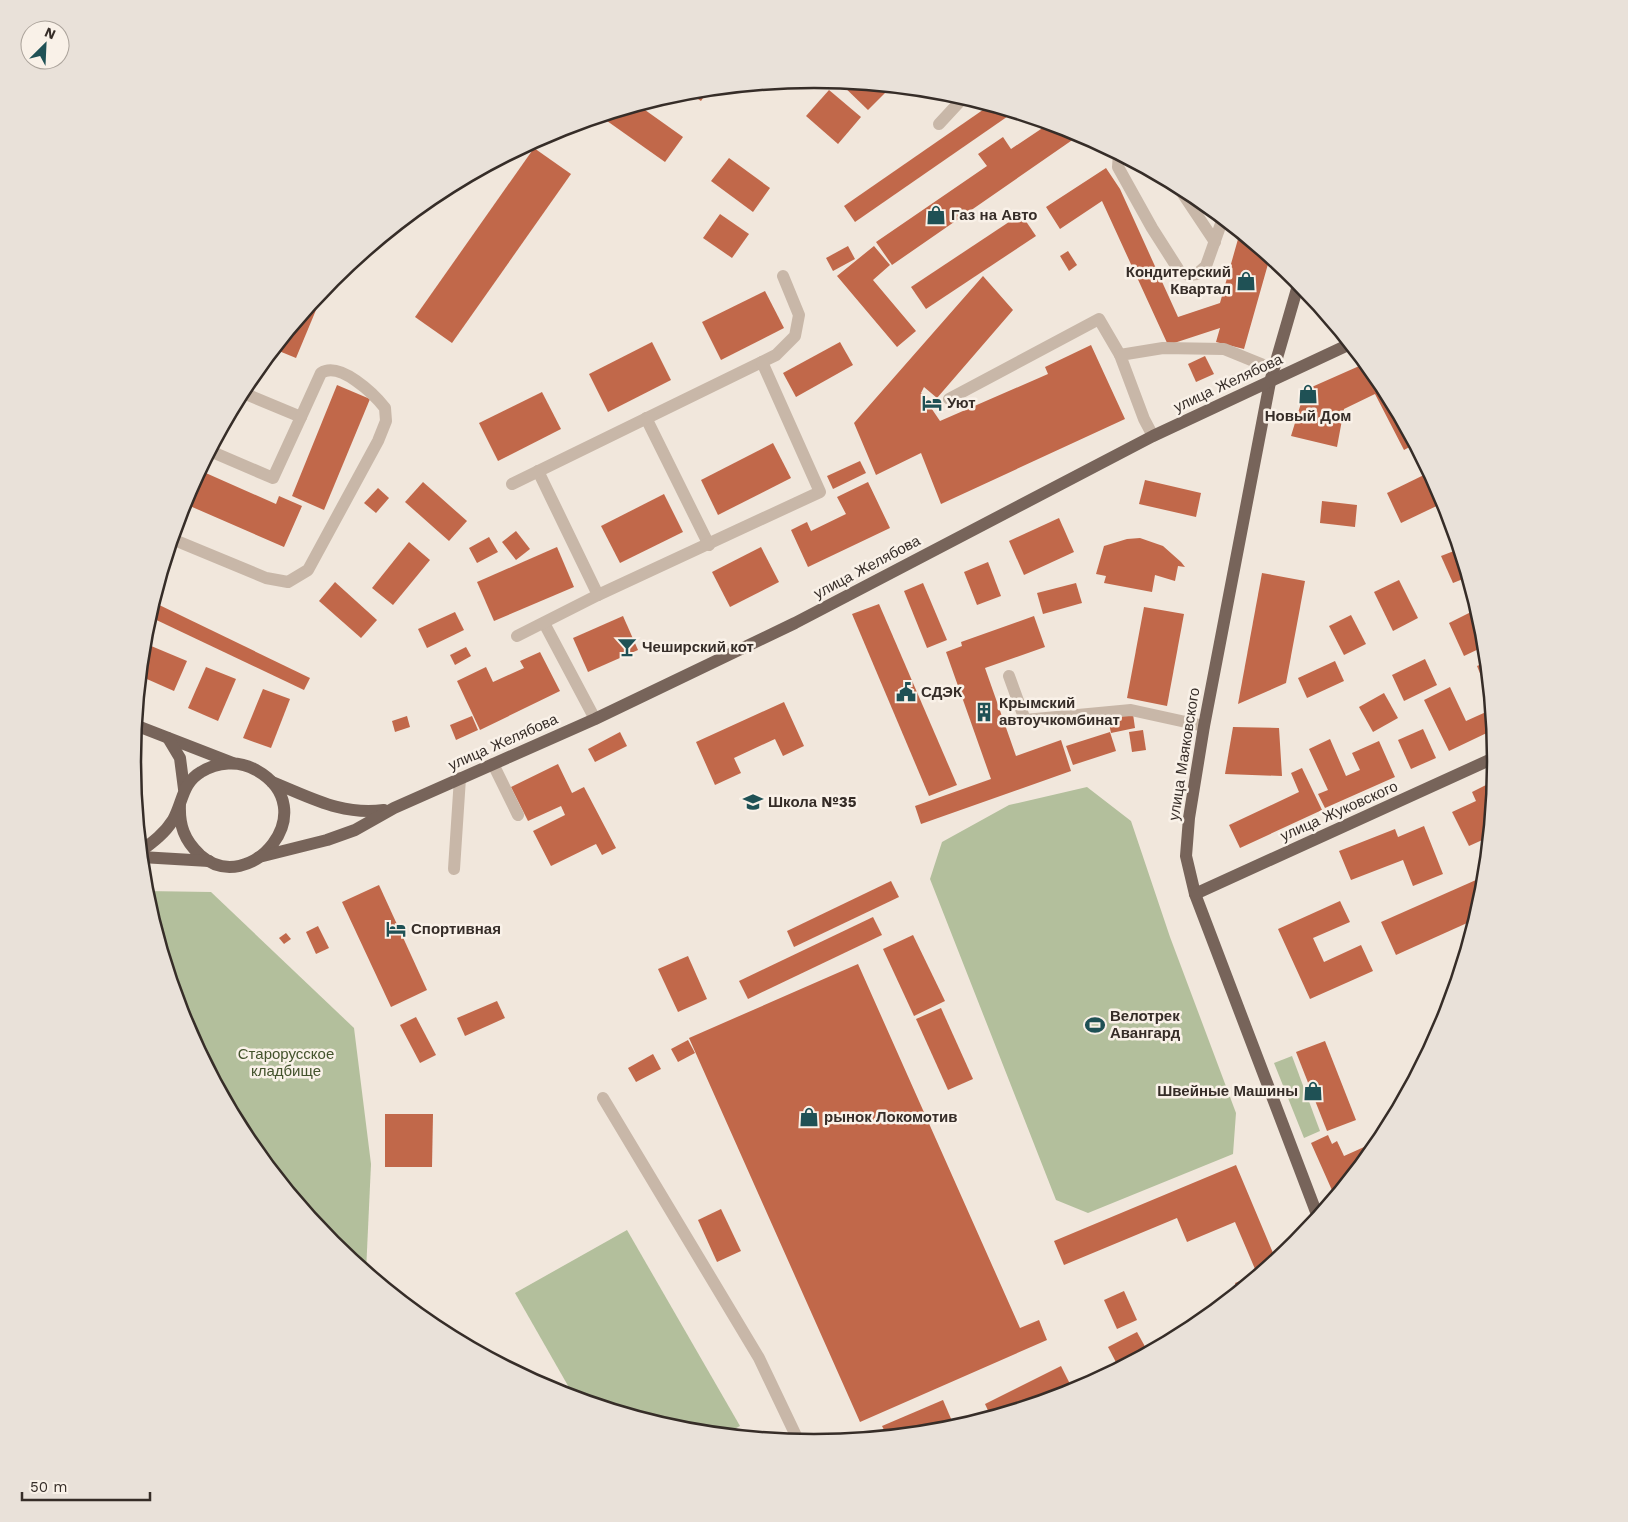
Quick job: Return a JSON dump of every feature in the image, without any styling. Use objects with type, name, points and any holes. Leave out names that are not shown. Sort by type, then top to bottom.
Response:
[{"type":"main road","name":"улица Маяковского","points":[[1296,292],[1270,382],[1204,726],[1189,818],[1186,856],[1195,894],[1315,1210]]},
{"type":"main road","name":"улица Желябова","points":[[394,808],[595,719],[795,622],[1153,436],[1344,347]]},
{"type":"main road","points":[[142,728],[233,763],[249,766],[272,782],[330,806],[364,813],[394,808]]},
{"type":"main road","points":[[168,738],[180,758],[184,789]]},
{"type":"main road","name":"улица Жуковского","points":[[1195,894],[1488,762]]},
{"type":"main road","points":[[146,847],[166,831],[180,804],[184,789],[192,778],[203,770],[233,763]]},
{"type":"main road","points":[[259,857],[270,849],[283,825],[284,811],[282,798],[272,782]]},
{"type":"main road","points":[[180,804],[180,822],[184,835],[190,846],[209,861]]},
{"type":"main road","points":[[148,858],[209,861],[239,866],[259,857],[327,840],[355,830],[394,808]]},
{"type":"lane","points":[[939,124],[958,103]]},
{"type":"lane","points":[[1118,160],[1118,167],[1152,228],[1180,272],[1189,275],[1197,274],[1206,266],[1221,225]]},
{"type":"lane","points":[[1187,201],[1215,242]]},
{"type":"lane","points":[[512,484],[776,355],[795,336],[799,315],[783,276]]},
{"type":"lane","points":[[948,400],[1099,319],[1120,355],[1144,419],[1153,436]]},
{"type":"lane","points":[[1120,355],[1163,348],[1224,349],[1273,369]]},
{"type":"lane","points":[[517,636],[598,595],[820,492],[762,362]]},
{"type":"lane","points":[[177,541],[266,578],[288,582],[308,570],[378,441],[386,421],[385,408],[363,384],[333,370],[326,370],[321,373],[273,478],[215,453]]},
{"type":"lane","points":[[249,395],[301,417]]},
{"type":"lane","points":[[646,418],[709,545]]},
{"type":"lane","points":[[538,471],[598,595]]},
{"type":"lane","points":[[544,623],[595,719]]},
{"type":"lane","points":[[1009,676],[1025,720],[1131,710],[1204,726]]},
{"type":"lane","points":[[493,764],[518,815]]},
{"type":"lane","points":[[454,869],[460,778]]},
{"type":"lane","points":[[603,1098],[759,1358],[794,1434]]},
{"type":"green space","name":"Велотрек Авангард","points":[[1087,787],[1131,821],[1170,937],[1236,1113],[1233,1154],[1088,1213],[1056,1200],[930,879],[942,842],[1009,805]]},
{"type":"green space","name":"Старорусское кладбище","points":[[153,891],[211,892],[354,1028],[371,1164],[366,1264],[308,1205],[280,1171],[254,1135],[231,1098],[210,1059],[176,977],[163,935]]},
{"type":"green space","points":[[1292,1056],[1320,1131],[1304,1138],[1274,1063]]},
{"type":"green space","points":[[627,1230],[740,1426],[733,1430],[683,1422],[640,1412],[569,1388],[515,1293]]},
{"type":"building","points":[[846,89],[886,92],[868,110]]},
{"type":"building","points":[[829,90],[861,117],[838,144],[806,116]]},
{"type":"building","points":[[644,109],[683,137],[665,162],[606,120]]},
{"type":"building","points":[[984,109],[1008,116],[855,222],[844,206]]},
{"type":"building","points":[[1043,128],[1073,139],[892,265],[876,242],[987,166],[978,154],[1003,137],[1011,149]]},
{"type":"building","points":[[533,149],[535,149],[571,174],[452,343],[415,317]]},
{"type":"building","points":[[729,158],[770,188],[753,212],[711,181]]},
{"type":"building","points":[[1106,168],[1120,189],[1178,317],[1220,303],[1238,239],[1268,264],[1244,349],[1216,342],[1220,328],[1168,345],[1102,201],[1060,229],[1046,207]]},
{"type":"building","points":[[720,214],[749,234],[732,258],[703,238]]},
{"type":"building","points":[[1021,214],[1036,236],[926,309],[911,287]]},
{"type":"building","points":[[848,246],[855,259],[833,271],[826,258]]},
{"type":"building","points":[[874,246],[890,265],[873,280],[916,331],[897,347],[837,276]]},
{"type":"building","points":[[1068,251],[1077,265],[1069,271],[1060,256]]},
{"type":"building","points":[[983,276],[1013,310],[937,398],[924,387],[921,393],[940,421],[1048,374],[1045,367],[1091,345],[1125,419],[941,504],[921,453],[876,475],[854,423]]},
{"type":"building","points":[[765,291],[784,328],[721,360],[702,322]]},
{"type":"building","points":[[317,307],[296,358],[280,351]]},
{"type":"building","points":[[652,342],[671,380],[608,412],[589,374]]},
{"type":"building","points":[[840,342],[853,365],[796,397],[783,373]]},
{"type":"building","points":[[1205,356],[1214,374],[1196,382],[1188,364]]},
{"type":"building","points":[[1359,366],[1374,387],[1409,447],[1404,450],[1375,394],[1344,409],[1337,447],[1291,436],[1305,390]]},
{"type":"building","points":[[337,385],[370,399],[324,510],[292,496]]},
{"type":"building","points":[[542,392],[561,429],[498,461],[479,423]]},
{"type":"building","points":[[773,443],[791,478],[718,515],[701,480]]},
{"type":"building","points":[[860,461],[866,473],[833,489],[827,476]]},
{"type":"building","points":[[206,473],[276,504],[279,496],[302,506],[284,547],[191,506]]},
{"type":"building","points":[[1423,475],[1437,506],[1401,523],[1387,493]]},
{"type":"building","points":[[1145,480],[1201,493],[1196,517],[1139,504]]},
{"type":"building","points":[[423,482],[467,521],[449,541],[405,502]]},
{"type":"building","points":[[868,482],[890,528],[808,567],[791,530],[807,522],[811,531],[846,514],[837,497]]},
{"type":"building","points":[[378,488],[389,498],[376,513],[364,503]]},
{"type":"building","points":[[664,494],[683,532],[620,563],[601,526]]},
{"type":"building","points":[[1322,501],[1357,505],[1355,527],[1320,523]]},
{"type":"building","points":[[1059,518],[1074,552],[1024,575],[1009,541]]},
{"type":"building","points":[[516,531],[530,549],[516,560],[502,542]]},
{"type":"building","points":[[489,537],[498,552],[477,563],[469,548]]},
{"type":"building","points":[[1140,538],[1163,546],[1181,562],[1185,567],[1178,566],[1175,581],[1155,575],[1152,592],[1104,583],[1106,576],[1096,574],[1104,546],[1127,539]]},
{"type":"building","points":[[409,542],[430,560],[393,605],[372,588]]},
{"type":"building","points":[[557,547],[574,587],[494,621],[477,582]]},
{"type":"building","points":[[761,547],[779,582],[730,607],[712,572]]},
{"type":"building","points":[[1454,551],[1463,579],[1453,583],[1441,556]]},
{"type":"building","points":[[988,562],[1001,596],[977,605],[964,572]]},
{"type":"building","points":[[1262,573],[1305,581],[1286,683],[1238,704]]},
{"type":"building","points":[[1399,580],[1418,618],[1393,631],[1374,592]]},
{"type":"building","points":[[335,582],[377,620],[361,638],[319,601]]},
{"type":"building","points":[[923,583],[947,640],[927,648],[904,591]]},
{"type":"building","points":[[1076,583],[1082,603],[1043,614],[1037,593]]},
{"type":"building","points":[[879,604],[957,785],[929,796],[852,614]]},
{"type":"building","points":[[159,605],[310,678],[304,690],[155,620]]},
{"type":"building","points":[[1144,607],[1184,614],[1167,706],[1127,698]]},
{"type":"building","points":[[455,612],[464,630],[427,648],[418,629]]},
{"type":"building","points":[[1471,612],[1478,649],[1464,656],[1449,623]]},
{"type":"building","points":[[1351,615],[1366,644],[1344,655],[1329,626]]},
{"type":"building","points":[[623,616],[638,650],[588,672],[573,638]]},
{"type":"building","points":[[1034,616],[1045,647],[985,668],[1016,756],[1061,740],[1071,771],[921,824],[915,806],[991,779],[946,652],[962,646],[961,642]]},
{"type":"building","points":[[150,646],[187,661],[174,691],[146,678]]},
{"type":"building","points":[[466,647],[471,656],[455,665],[450,655]]},
{"type":"building","points":[[540,652],[560,691],[480,730],[457,681],[486,667],[493,682],[524,668],[520,661]]},
{"type":"building","points":[[1425,659],[1437,685],[1404,701],[1392,675]]},
{"type":"building","points":[[1335,661],[1344,681],[1307,698],[1298,678]]},
{"type":"building","points":[[1481,664],[1483,680],[1477,666]]},
{"type":"building","points":[[206,667],[236,679],[218,721],[188,708]]},
{"type":"building","points":[[1450,687],[1466,721],[1486,712],[1487,733],[1449,751],[1424,700]]},
{"type":"building","points":[[263,689],[290,699],[271,748],[243,738]]},
{"type":"building","points":[[1384,693],[1398,718],[1373,732],[1359,707]]},
{"type":"building","points":[[784,702],[804,746],[783,756],[775,739],[734,758],[741,773],[715,785],[696,742]]},
{"type":"building","points":[[1133,714],[1135,728],[1111,733],[1108,719]]},
{"type":"building","points":[[407,716],[410,727],[395,732],[392,721]]},
{"type":"building","points":[[472,716],[478,730],[456,740],[450,725]]},
{"type":"building","points":[[1233,727],[1279,728],[1282,776],[1225,774]]},
{"type":"building","points":[[1423,729],[1436,758],[1411,769],[1398,740]]},
{"type":"building","points":[[1143,730],[1146,750],[1132,752],[1129,732]]},
{"type":"building","points":[[620,732],[627,746],[595,762],[588,749]]},
{"type":"building","points":[[1110,732],[1116,751],[1073,765],[1066,746]]},
{"type":"building","points":[[1330,739],[1346,776],[1360,770],[1352,753],[1379,741],[1395,777],[1325,808],[1318,794],[1328,790],[1309,749]]},
{"type":"building","points":[[558,764],[572,793],[584,787],[616,848],[602,855],[596,844],[551,866],[533,831],[565,815],[561,806],[528,821],[511,787]]},
{"type":"building","points":[[1302,768],[1322,810],[1240,848],[1229,825],[1299,792],[1291,773]]},
{"type":"building","points":[[1487,785],[1483,840],[1469,846],[1452,812],[1476,801],[1472,792]]},
{"type":"building","points":[[1424,826],[1443,874],[1413,886],[1403,860],[1351,880],[1339,851],[1395,829],[1398,837]]},
{"type":"building","points":[[1477,880],[1468,923],[1396,955],[1381,922]]},
{"type":"building","points":[[891,881],[899,897],[794,947],[787,931]]},
{"type":"building","points":[[379,885],[427,990],[391,1007],[342,902]]},
{"type":"building","points":[[1340,901],[1350,922],[1313,938],[1324,962],[1361,945],[1373,971],[1310,999],[1278,929]]},
{"type":"building","points":[[873,917],[882,935],[748,999],[739,981]]},
{"type":"building","points":[[318,926],[329,948],[316,954],[306,932]]},
{"type":"building","points":[[286,933],[291,939],[284,944],[279,938]]},
{"type":"building","points":[[913,935],[945,1001],[914,1016],[883,949]]},
{"type":"building","points":[[688,956],[707,999],[678,1012],[658,969]]},
{"type":"building","points":[[858,964],[1020,1328],[1039,1320],[1047,1340],[860,1422],[689,1038]]},
{"type":"building","points":[[497,1001],[505,1018],[465,1036],[457,1018]]},
{"type":"building","points":[[941,1008],[973,1079],[948,1090],[916,1019]]},
{"type":"building","points":[[416,1017],[436,1055],[420,1063],[400,1025]]},
{"type":"building","points":[[688,1040],[695,1053],[678,1062],[671,1049]]},
{"type":"building","points":[[1325,1041],[1356,1120],[1327,1131],[1296,1052]]},
{"type":"building","points":[[653,1054],[661,1069],[636,1082],[628,1068]]},
{"type":"building","points":[[385,1114],[433,1114],[432,1167],[385,1167]]},
{"type":"building","points":[[1328,1135],[1332,1144],[1337,1141],[1344,1156],[1366,1146],[1332,1190],[1311,1143]]},
{"type":"building","points":[[1236,1165],[1273,1253],[1255,1269],[1235,1222],[1187,1242],[1177,1218],[1064,1265],[1054,1241]]},
{"type":"building","points":[[721,1209],[741,1251],[717,1262],[698,1220]]},
{"type":"building","points":[[1124,1291],[1137,1320],[1117,1329],[1104,1300]]},
{"type":"building","points":[[1137,1332],[1145,1347],[1116,1363],[1108,1347]]},
{"type":"building","points":[[1061,1366],[1070,1384],[989,1412],[985,1404]]},
{"type":"building","points":[[943,1400],[952,1420],[884,1431],[882,1426]]},
{"type":"place","name":"Газ на Авто","points":[[936,215]]},
{"type":"place","name":"Кондитерский Квартал","points":[[1246,281]]},
{"type":"place","name":"Новый Дом","points":[[1308,394]]},
{"type":"place","name":"Уют","points":[[932,403]]},
{"type":"place","name":"Чеширский кот","points":[[627,647]]},
{"type":"place","name":"СДЭК","points":[[906,692]]},
{"type":"place","name":"Крымский автоучкомбинат","points":[[984,712]]},
{"type":"place","name":"Школа №35","points":[[753,802]]},
{"type":"place","name":"Спортивная","points":[[396,929]]},
{"type":"place","name":"Велотрек Авангард","points":[[1095,1025]]},
{"type":"place","name":"Швейные Машины","points":[[1313,1091]]},
{"type":"place","name":"рынок Локомотив","points":[[809,1117]]}]
